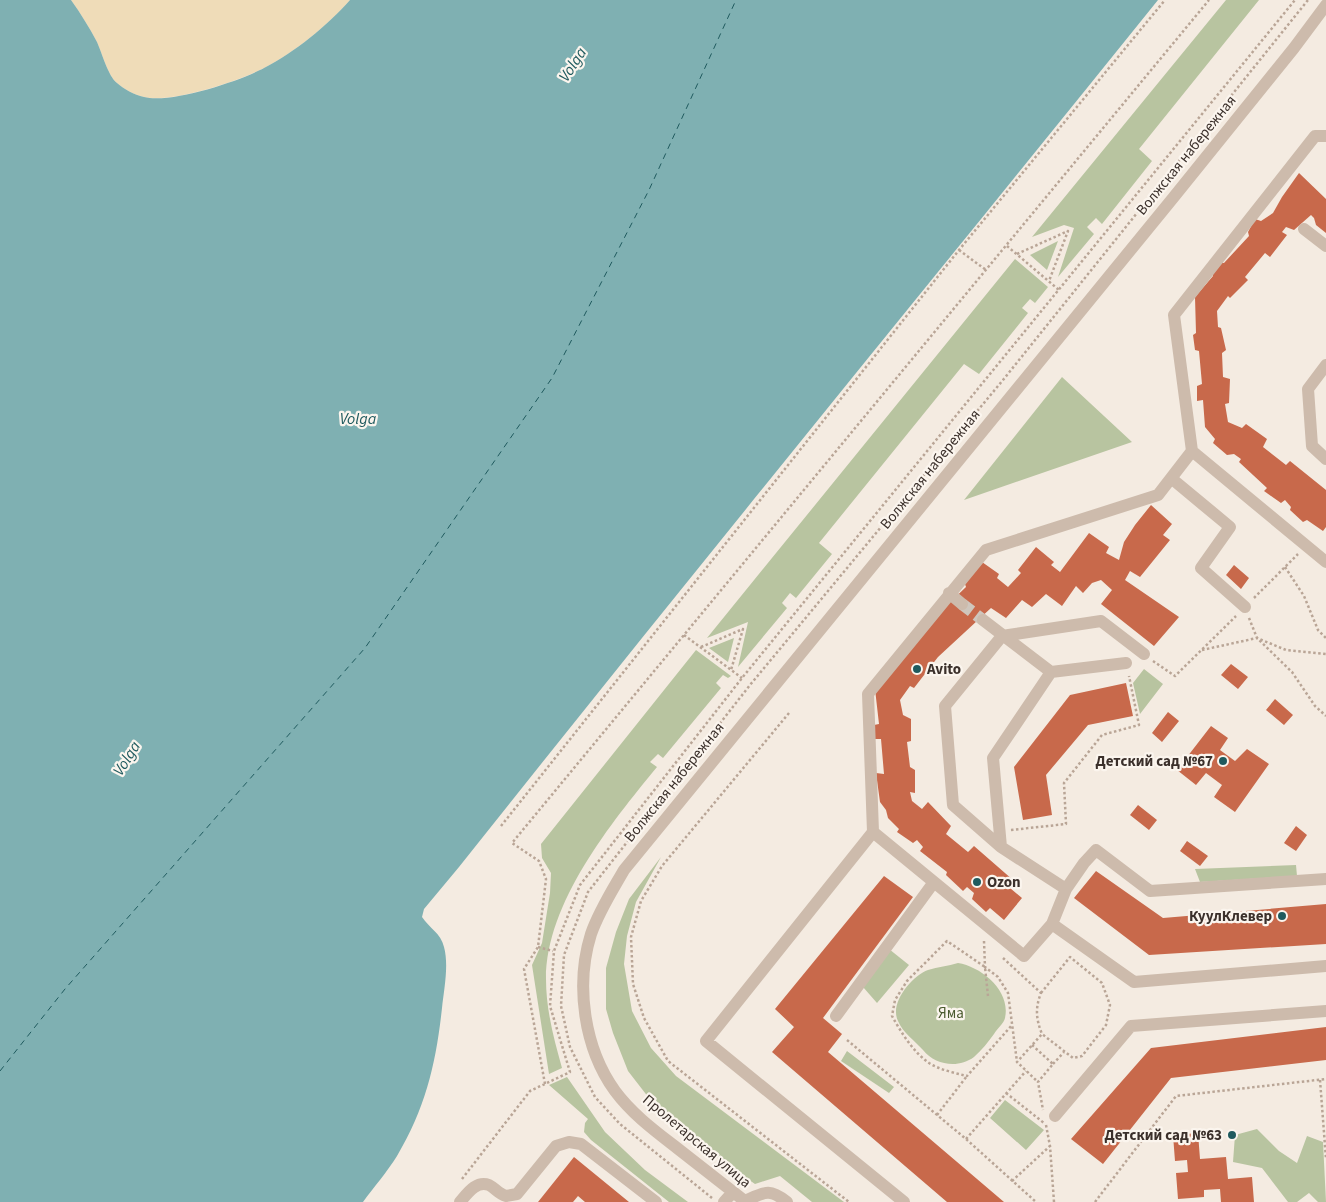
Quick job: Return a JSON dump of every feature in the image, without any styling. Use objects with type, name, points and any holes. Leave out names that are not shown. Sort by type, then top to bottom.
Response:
[{"type":"street","name":"Волжская набережная","points":[[584,966],[591,935],[602,906],[624,870],[1167,205],[1294,48],[1326,5]]},
{"type":"street","points":[[1326,136],[1315,136],[1174,315],[1192,451],[1326,562]]},
{"type":"street","points":[[1304,229],[1326,246]]},
{"type":"street","points":[[1326,365],[1308,389],[1312,446],[1326,458]]},
{"type":"street","points":[[904,1202],[706,1041],[873,832],[868,694],[949,593],[986,550],[1158,495],[1192,451]]},
{"type":"street","points":[[1171,478],[1230,527],[1201,568],[1244,607]]},
{"type":"street","points":[[949,593],[962,604]]},
{"type":"street","points":[[983,620],[1052,672],[1127,669]]},
{"type":"street","points":[[1066,889],[1001,847],[953,805],[945,706],[1002,636],[1101,621],[1144,654]]},
{"type":"street","points":[[1001,847],[993,758],[1052,672]]},
{"type":"street","points":[[873,832],[1024,956],[1052,924],[1066,889],[1084,863],[1096,850],[1150,891],[1326,879]]},
{"type":"street","points":[[836,1016],[934,882]]},
{"type":"street","points":[[1052,924],[1134,982],[1326,966]]},
{"type":"street","name":"Пролетарская улица","points":[[584,966],[583,994],[587,1025],[598,1059],[616,1091],[646,1124],[746,1202]]},
{"type":"street","points":[[1051,1120],[1130,1026],[1326,1011]]},
{"type":"street","points":[[460,1202],[471,1189],[480,1185],[489,1185],[509,1199],[517,1194],[556,1146],[569,1142],[581,1144],[656,1202]]},
{"type":"street","points":[[724,1202],[733,1192]]},
{"type":"street","points":[[746,1202],[764,1192],[775,1193],[788,1202]]},
{"type":"path","points":[[500,826],[959,250],[1166,0]]},
{"type":"path","points":[[545,1084],[524,969],[538,947],[546,879],[539,861],[512,843],[1209,0]]},
{"type":"path","points":[[461,1180],[530,1092],[570,1072],[550,1006],[554,951],[580,885],[742,678],[1295,0]]},
{"type":"path","points":[[1017,254],[1068,231],[1049,281]]},
{"type":"path","points":[[1006,246],[1059,290]]},
{"type":"path","points":[[959,250],[986,270]]},
{"type":"path","points":[[1144,654],[1175,676],[1307,546]]},
{"type":"path","points":[[1286,567],[1304,596],[1318,630],[1326,638]]},
{"type":"path","points":[[1244,607],[1257,638],[1292,672],[1315,706],[1326,716]]},
{"type":"path","points":[[701,647],[742,629],[731,670]]},
{"type":"path","points":[[684,635],[742,678]]},
{"type":"path","points":[[1202,650],[1257,638],[1286,650],[1326,654]]},
{"type":"path","points":[[1000,832],[1066,824],[1064,783],[1102,735],[1138,725],[1127,669]]},
{"type":"path","points":[[790,712],[662,866],[641,901],[631,937],[633,984],[644,1018],[668,1061],[849,1202]]},
{"type":"path","points":[[967,1076],[950,1072],[929,1063],[905,1039],[892,1016],[895,1000],[907,981],[947,941],[998,977],[1008,993],[1017,1062],[1038,1082]]},
{"type":"path","points":[[988,996],[984,941],[990,946]]},
{"type":"path","points":[[538,947],[554,951]]},
{"type":"path","points":[[1003,957],[1041,993]]},
{"type":"path","points":[[1070,957],[1102,983],[1110,1005],[1106,1024],[1082,1056],[1073,1058],[1042,1034],[1037,1022],[1036,1005],[1041,993],[1070,957]]},
{"type":"path","points":[[938,1115],[967,1076],[1012,1025]]},
{"type":"path","points":[[1017,1062],[1042,1034]]},
{"type":"path","points":[[847,1040],[938,1115],[1036,1202]]},
{"type":"path","points":[[1053,1064],[1064,1051]]},
{"type":"path","points":[[966,1139],[1026,1071]]},
{"type":"path","points":[[1094,1202],[1176,1096],[1326,1079]]},
{"type":"path","points":[[1320,1080],[1326,1158]]},
{"type":"path","points":[[1006,1093],[1051,1120]]},
{"type":"path","points":[[1012,1181],[1050,1146]]},
{"type":"green space","points":[[1226,0],[1259,0],[1139,149],[1152,161],[1102,224],[1096,218],[1087,227],[1094,234],[1058,277],[1074,228],[1064,225],[1032,237]]},
{"type":"green space","points":[[1058,241],[1047,270],[1030,255]]},
{"type":"green space","points":[[1015,259],[1048,287],[1035,303],[1030,299],[1022,308],[1028,313],[979,374],[964,364],[819,543],[832,554],[796,598],[790,593],[782,603],[787,608],[738,667],[748,622],[707,638]]},
{"type":"green space","points":[[1062,377],[1132,442],[964,500]]},
{"type":"green space","points":[[734,638],[728,662],[709,648]]},
{"type":"green space","points":[[696,650],[731,676],[728,678],[723,675],[716,683],[721,688],[663,758],[658,754],[650,762],[657,767],[620,813],[584,866],[569,893],[557,922],[549,950],[546,991],[551,1024],[562,1068],[549,1074],[532,965],[542,943],[550,893],[551,873],[542,858],[541,844]]},
{"type":"green space","points":[[1144,669],[1163,684],[1140,714],[1133,683]]},
{"type":"green space","points":[[661,857],[636,902],[627,936],[624,964],[632,1011],[651,1048],[676,1076],[844,1202],[812,1202],[780,1176],[755,1184],[710,1153],[659,1111],[628,1071],[606,1009],[606,968],[616,932],[629,899]]},
{"type":"green space","points":[[1296,865],[1297,876],[1200,882],[1195,869]]},
{"type":"green space","points":[[889,949],[909,965],[877,1003],[863,987]]},
{"type":"green space","name":"Яма","points":[[958,963],[976,969],[993,982],[1004,999],[1006,1008],[1005,1018],[980,1052],[974,1057],[961,1063],[947,1064],[928,1055],[906,1033],[900,1025],[896,1014],[899,999],[915,978],[928,970]]},
{"type":"green space","points":[[847,1051],[894,1087],[889,1093],[841,1061]]},
{"type":"green space","points":[[567,1077],[605,1132],[645,1170],[688,1202],[669,1202],[591,1140],[584,1132],[585,1123],[588,1119],[549,1085]]},
{"type":"green space","points":[[1005,1100],[1044,1130],[1026,1150],[990,1118]]},
{"type":"green space","points":[[1257,1129],[1279,1151],[1297,1163],[1307,1136],[1323,1142],[1326,1202],[1318,1202],[1309,1193],[1297,1202],[1288,1202],[1262,1168],[1233,1162],[1235,1135]]},
{"type":"sand","points":[[71,0],[350,0],[310,38],[287,55],[264,68],[205,90],[156,98],[144,97],[133,93],[114,80],[97,42]]},
{"type":"water","name":"Volga","points":[[0,0],[71,0],[97,42],[114,80],[133,93],[144,97],[156,98],[188,94],[223,85],[264,68],[287,55],[310,38],[350,0],[1158,0],[424,909],[422,917],[438,934],[444,947],[446,961],[446,977],[437,1047],[428,1084],[407,1138],[393,1162],[363,1202],[0,1202]]},
{"type":"building","points":[[1299,173],[1326,199],[1326,233],[1316,225],[1311,215],[1294,230],[1286,227],[1282,232],[1287,235],[1270,257],[1265,253],[1245,277],[1248,280],[1230,298],[1228,296],[1217,311],[1218,327],[1221,328],[1226,350],[1222,353],[1223,377],[1230,379],[1229,403],[1225,404],[1228,422],[1242,428],[1246,424],[1267,439],[1263,447],[1286,465],[1290,461],[1326,490],[1326,527],[1323,531],[1307,520],[1303,522],[1290,510],[1291,507],[1285,500],[1281,503],[1264,491],[1267,488],[1239,462],[1241,459],[1234,454],[1227,455],[1213,443],[1215,439],[1205,427],[1203,400],[1197,401],[1197,386],[1202,384],[1199,351],[1195,350],[1193,335],[1196,333],[1195,297],[1213,276],[1212,271],[1217,262],[1224,263],[1249,236],[1248,232],[1255,219],[1261,221],[1273,213]]},
{"type":"building","points":[[1151,505],[1172,524],[1163,535],[1170,540],[1140,577],[1130,571],[1125,580],[1179,617],[1154,646],[1101,604],[1112,590],[1101,580],[1092,583],[1083,593],[1076,586],[1062,606],[1046,594],[1032,607],[1022,600],[1006,618],[991,608],[938,657],[914,688],[910,686],[900,700],[903,715],[911,719],[911,741],[907,742],[910,767],[915,770],[915,793],[910,792],[912,801],[922,809],[928,802],[951,826],[946,834],[968,852],[974,846],[1013,880],[1010,888],[1022,898],[1004,920],[990,908],[986,912],[972,899],[974,893],[967,887],[963,891],[946,875],[947,872],[920,851],[923,847],[917,840],[913,843],[897,832],[899,829],[888,818],[886,810],[880,802],[876,773],[884,774],[881,739],[875,739],[874,725],[879,724],[875,689],[943,609],[966,587],[965,584],[982,562],[999,574],[997,578],[1008,587],[1021,573],[1018,570],[1036,547],[1054,562],[1051,565],[1060,572],[1089,533],[1109,547],[1106,553],[1119,560],[1124,542]]},
{"type":"building","points":[[1234,565],[1249,578],[1241,589],[1226,575]]},
{"type":"building","points":[[1231,664],[1248,677],[1238,689],[1221,675]]},
{"type":"building","points":[[1126,683],[1133,716],[1088,725],[1046,775],[1052,815],[1023,820],[1014,767],[1070,695]]},
{"type":"building","points":[[1275,699],[1293,715],[1284,725],[1266,710]]},
{"type":"building","points":[[1168,712],[1179,721],[1162,742],[1152,733]]},
{"type":"building","points":[[1211,726],[1228,738],[1220,750],[1235,761],[1247,749],[1269,764],[1235,812],[1214,797],[1222,785],[1206,773],[1196,785],[1177,770]]},
{"type":"building","points":[[1138,805],[1157,820],[1149,830],[1130,815]]},
{"type":"building","points":[[1296,826],[1307,835],[1296,851],[1284,843]]},
{"type":"building","points":[[1187,841],[1208,856],[1200,866],[1180,851]]},
{"type":"building","points":[[1096,871],[1163,918],[1326,904],[1326,944],[1149,955],[1074,898]]},
{"type":"building","points":[[884,876],[913,897],[823,1018],[842,1034],[828,1052],[1004,1202],[947,1202],[772,1052],[794,1027],[775,1009]]},
{"type":"building","points":[[1326,1027],[1326,1060],[1171,1078],[1103,1164],[1071,1139],[1151,1048]]},
{"type":"building","points":[[1198,1133],[1200,1159],[1226,1157],[1228,1179],[1252,1177],[1254,1202],[1221,1202],[1220,1189],[1204,1190],[1204,1197],[1178,1199],[1176,1173],[1188,1172],[1187,1160],[1175,1161],[1173,1135]]},
{"type":"building","points":[[574,1157],[629,1202],[585,1202],[578,1196],[573,1202],[538,1202]]},
{"type":"ferry route","points":[[0,1071],[65,989],[365,648],[552,378],[649,190],[736,0]]},
{"type":"tunnel","points":[[962,604],[983,620]]},
{"type":"place","name":"Avito","points":[[917,669]]},
{"type":"place","name":"Детский сад №67","points":[[1223,761]]},
{"type":"place","name":"Ozon","points":[[977,882]]},
{"type":"place","name":"КуулКлевер","points":[[1282,916]]},
{"type":"place","name":"Детский сад №63","points":[[1232,1135]]}]
